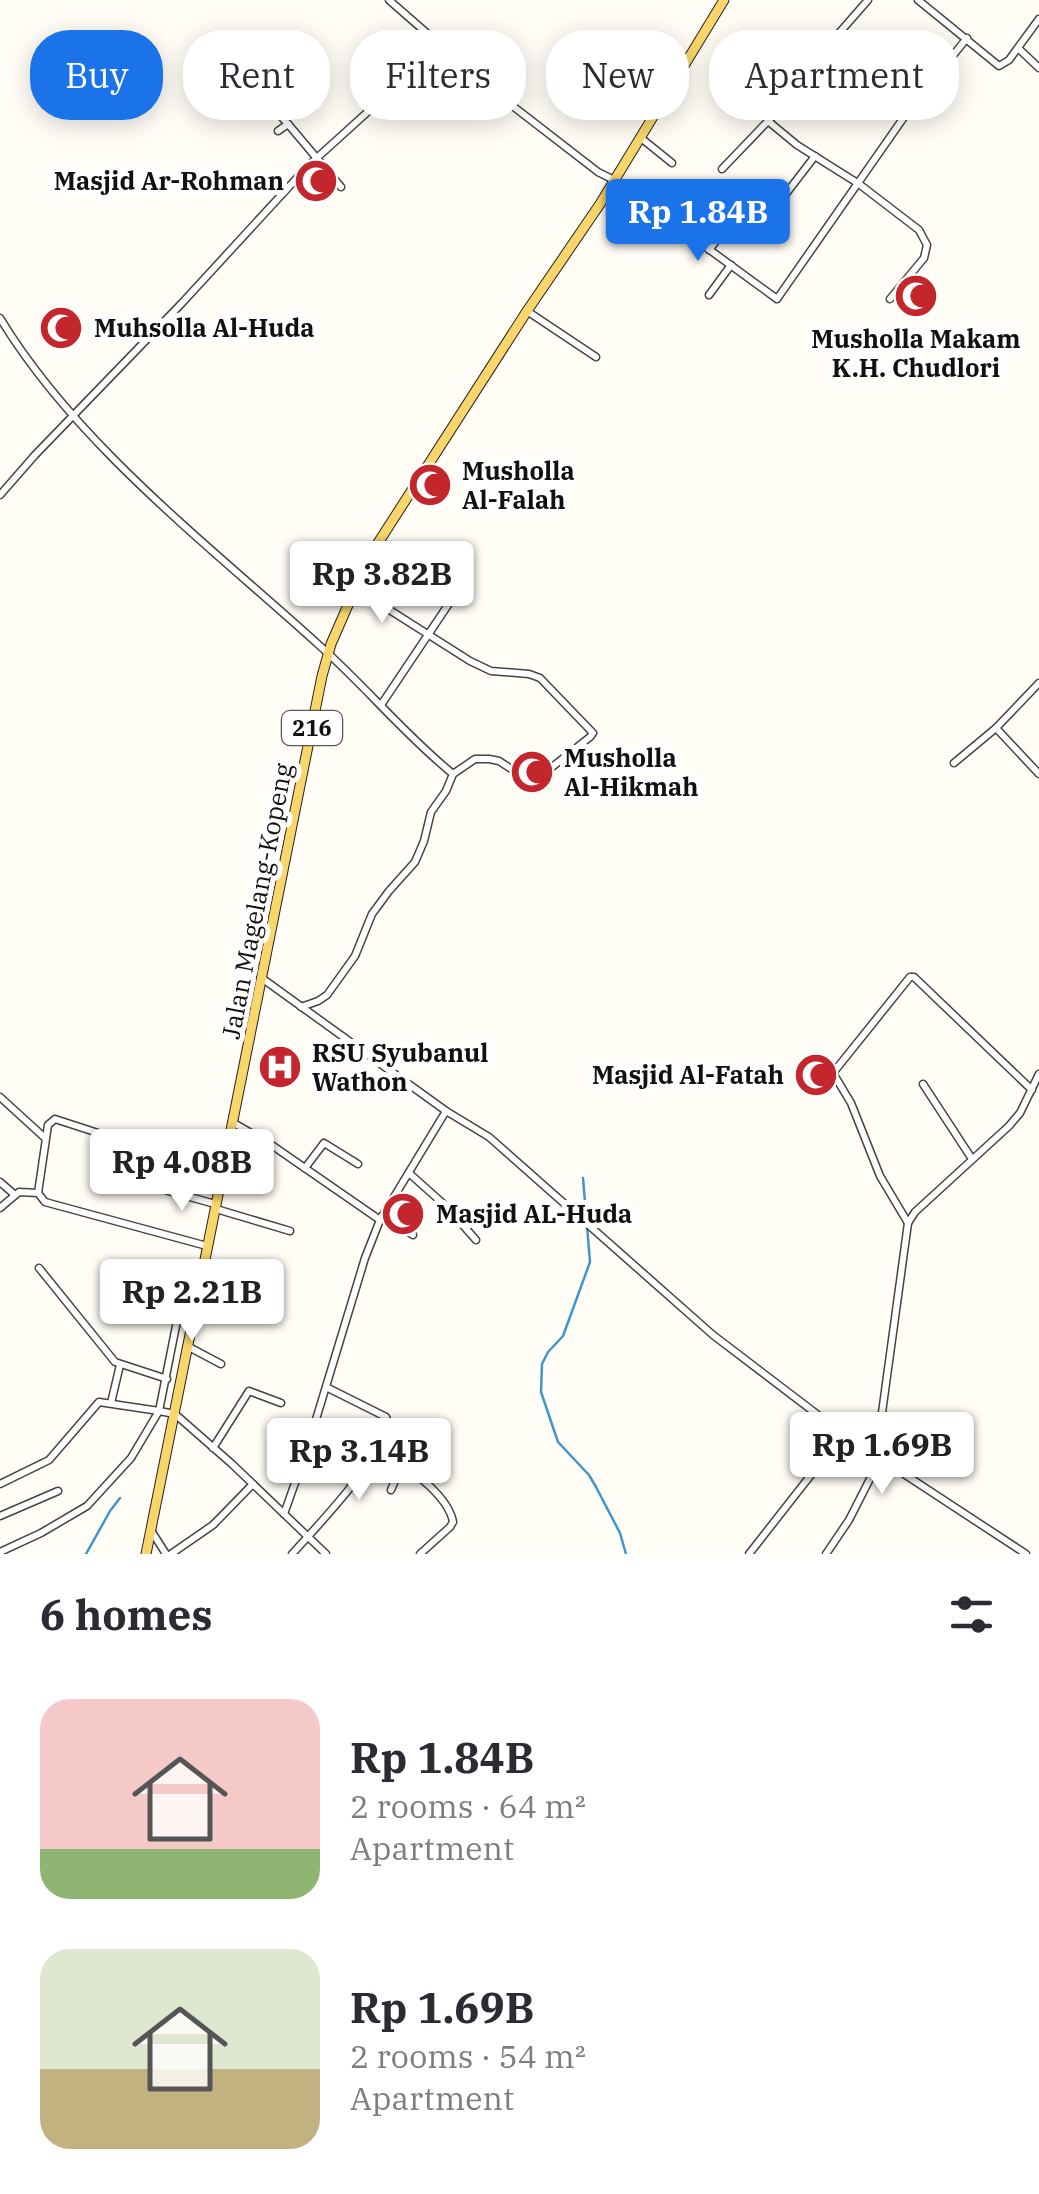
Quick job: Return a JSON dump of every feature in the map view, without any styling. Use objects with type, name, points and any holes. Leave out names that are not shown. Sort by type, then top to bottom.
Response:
[{"type":"main road","name":"Jalan Magelang-Kopeng","points":[[146,1554],[328,652],[369,557],[614,180],[724,0]]},
{"type":"street","points":[[390,0],[424,30]]},
{"type":"street","points":[[842,30],[868,0]]},
{"type":"street","points":[[918,0],[1000,66],[1009,60],[1039,19]]},
{"type":"street","points":[[526,116],[778,299],[922,93],[967,38]]},
{"type":"street","points":[[1018,48],[1039,68]]},
{"type":"street","points":[[284,120],[340,187]]},
{"type":"street","points":[[0,495],[316,158],[358,120]]},
{"type":"street","points":[[722,169],[768,122],[913,224],[927,244],[924,258],[890,299]]},
{"type":"street","points":[[278,131],[288,124]]},
{"type":"street","points":[[640,138],[672,163]]},
{"type":"street","points":[[765,221],[815,156]]},
{"type":"street","points":[[709,250],[747,202]]},
{"type":"street","points":[[709,295],[731,265]]},
{"type":"street","points":[[527,311],[596,357]]},
{"type":"street","points":[[0,318],[21,352],[73,416],[180,523],[328,652],[453,774]]},
{"type":"street","points":[[301,1007],[326,995],[355,956],[372,914],[415,862],[428,819],[453,774],[475,759],[489,758],[532,779],[593,733],[540,678],[491,671],[470,661],[354,587]]},
{"type":"street","points":[[380,705],[450,602]]},
{"type":"street","points":[[954,763],[996,728],[1039,682]]},
{"type":"street","points":[[996,728],[1039,774]]},
{"type":"street","points":[[908,1223],[880,1176],[851,1104],[833,1073],[911,976],[1032,1090]]},
{"type":"street","points":[[263,979],[446,1111],[488,1136],[713,1336],[842,1434],[1026,1554]]},
{"type":"street","points":[[826,1554],[849,1520],[878,1457],[908,1223],[915,1212],[1009,1126],[1039,1074]]},
{"type":"street","points":[[923,1084],[972,1159]]},
{"type":"street","points":[[0,1097],[46,1138]]},
{"type":"street","points":[[284,1514],[381,1218],[446,1111]]},
{"type":"street","points":[[206,1246],[45,1202],[38,1193],[46,1138],[50,1122],[58,1119],[222,1173]]},
{"type":"street","points":[[232,1122],[414,1235]]},
{"type":"street","points":[[305,1168],[324,1143],[358,1164]]},
{"type":"street","points":[[410,1174],[447,1206],[476,1240]]},
{"type":"street","points":[[0,1182],[15,1195]]},
{"type":"street","points":[[158,1188],[290,1230]]},
{"type":"street","points":[[0,1208],[21,1191],[38,1193]]},
{"type":"street","points":[[204,1263],[252,1273]]},
{"type":"street","points":[[39,1268],[110,1358],[120,1365],[166,1379]]},
{"type":"street","points":[[0,1552],[88,1506],[135,1453],[159,1411],[181,1302]]},
{"type":"street","points":[[187,1346],[221,1364]]},
{"type":"street","points":[[111,1403],[120,1365]]},
{"type":"street","points":[[292,1554],[380,1448],[390,1428],[388,1420],[326,1388]]},
{"type":"street","points":[[213,1448],[248,1390],[281,1403]]},
{"type":"street","points":[[0,1484],[49,1460],[99,1402],[175,1414],[326,1554]]},
{"type":"street","points":[[749,1554],[842,1434]]},
{"type":"street","points":[[380,1448],[426,1483],[453,1518],[450,1527],[420,1554]]},
{"type":"street","points":[[391,1490],[402,1464]]},
{"type":"street","points":[[152,1532],[168,1554],[213,1525],[252,1484]]},
{"type":"street","points":[[0,1516],[58,1490]]},
{"type":"waterway","points":[[583,1178],[590,1262],[563,1336],[542,1364],[541,1392],[558,1442],[589,1475],[620,1533],[626,1554]]},
{"type":"waterway","points":[[86,1554],[120,1498]]},
{"type":"place","name":"Masjid Ar-Rohman","points":[[316,181]]},
{"type":"place","name":"Musholla Makam K.H. Chudlori","points":[[916,296]]},
{"type":"place","name":"Muhsolla Al-Huda","points":[[61,328]]},
{"type":"place","name":"Musholla Al-Falah","points":[[430,485]]},
{"type":"place","name":"Musholla Al-Hikmah","points":[[532,772]]},
{"type":"place","name":"RSU Syubanul Wathon","points":[[280,1067]]},
{"type":"place","name":"Masjid Al-Fatah","points":[[816,1075]]},
{"type":"place","name":"Masjid AL-Huda","points":[[403,1214]]}]
